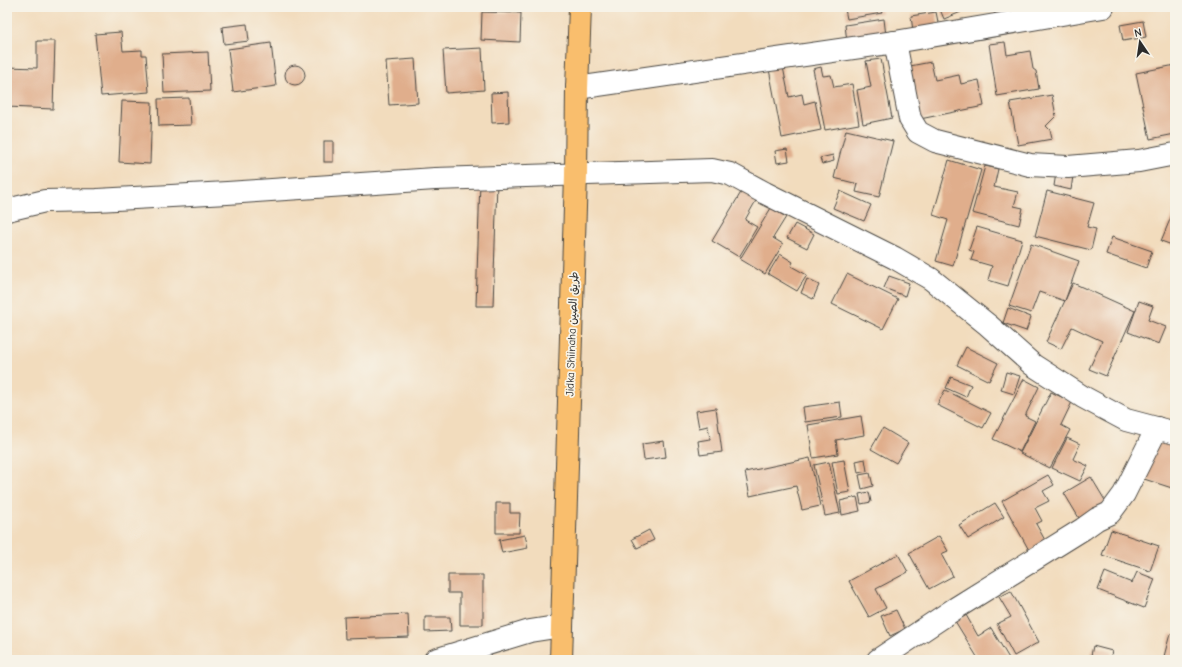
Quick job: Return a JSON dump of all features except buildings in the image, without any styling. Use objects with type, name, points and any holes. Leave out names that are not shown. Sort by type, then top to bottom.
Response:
[{"type":"main road","name":"Jidka Shiinaha طريق الصين","points":[[561,660],[580,7]]},
{"type":"street","points":[[577,88],[895,42],[1103,7]]},
{"type":"street","points":[[895,42],[910,119],[918,132],[935,141],[1030,165],[1068,167],[1138,161],[1175,154]]},
{"type":"street","points":[[7,210],[45,201],[204,194],[435,179],[712,170],[730,174],[895,258],[931,279],[983,321],[1032,366],[1060,384],[1126,420],[1166,430],[1110,513],[1097,519],[1083,530],[956,608],[878,660]]},
{"type":"street","points":[[435,660],[530,630],[562,626]]}]
